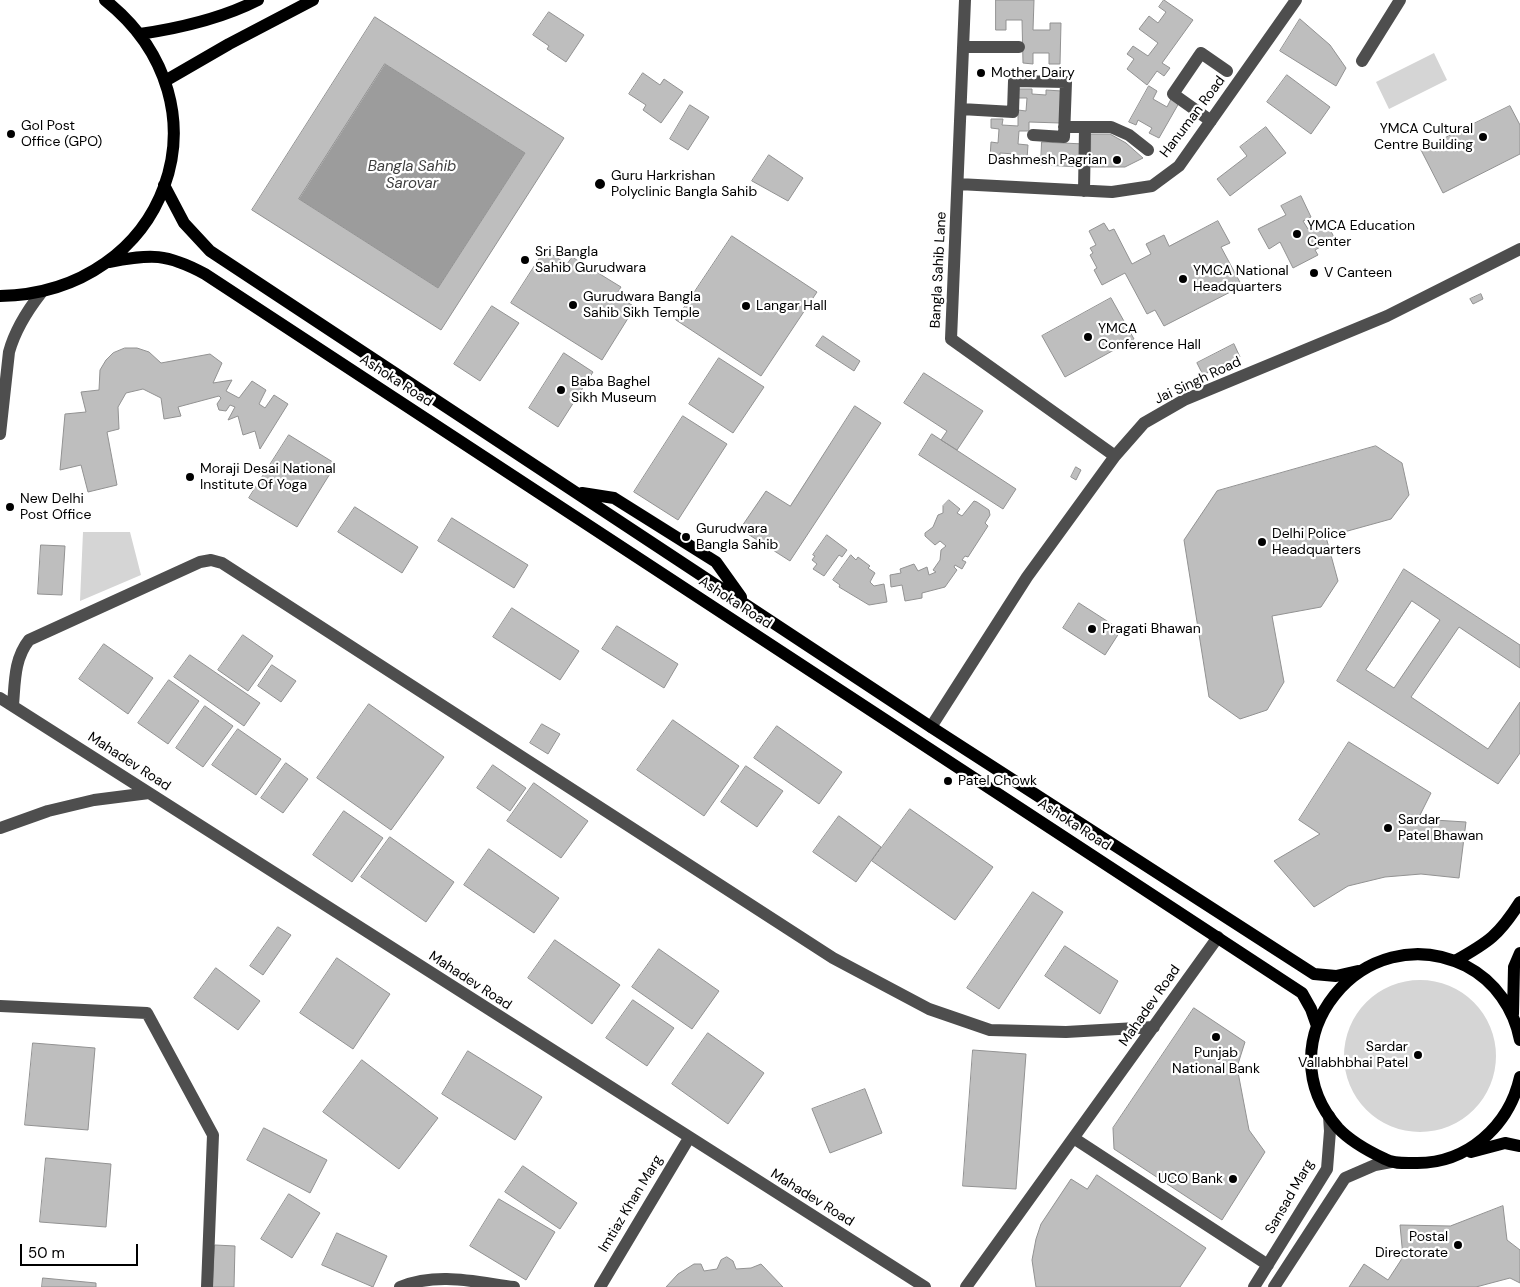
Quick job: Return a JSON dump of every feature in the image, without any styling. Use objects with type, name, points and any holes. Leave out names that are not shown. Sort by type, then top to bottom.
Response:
[{"type":"main road","points":[[0,296],[40,293],[70,284],[109,262],[143,227],[155,207],[164,185],[171,159],[173,133],[171,106],[165,81],[154,57],[140,34],[124,16],[105,0]]},
{"type":"main road","points":[[140,34],[180,29],[241,9],[258,0]]},
{"type":"main road","points":[[165,81],[313,0]]},
{"type":"main road","name":"Ashoka Road","points":[[164,185],[184,223],[210,251],[746,603],[931,727],[1314,974],[1336,976],[1358,971]]},
{"type":"main road","name":"Ashoka Road","points":[[109,262],[137,257],[159,256],[175,259],[205,274],[1302,993],[1312,1009],[1317,1026]]},
{"type":"main road","points":[[577,492],[614,498],[716,562],[746,603]]},
{"type":"main road","points":[[1455,961],[1489,942],[1502,930],[1520,902]]},
{"type":"main road","points":[[1513,1016],[1514,967],[1520,953]]},
{"type":"main road","points":[[1520,1040],[1513,1016],[1503,998],[1490,983],[1474,970],[1455,961],[1431,955],[1405,954],[1381,960],[1358,971],[1339,988],[1324,1009],[1317,1026],[1312,1063],[1320,1099],[1329,1116],[1350,1139],[1391,1162],[1429,1162],[1504,1143],[1520,1146]]},
{"type":"main road","points":[[1452,1157],[1465,1151],[1488,1135],[1516,1106],[1520,1077]]},
{"type":"street","name":"Bangla Sahib Lane","points":[[965,0],[951,339],[1115,456]]},
{"type":"street","name":"Hanuman Road","points":[[958,184],[1112,192],[1152,186],[1178,166],[1296,0]]},
{"type":"street","points":[[1362,61],[1400,0]]},
{"type":"street","points":[[963,47],[1019,47]]},
{"type":"street","points":[[1211,121],[1173,94],[1201,54],[1226,71]]},
{"type":"street","points":[[960,109],[1013,112],[1014,81],[1066,82],[1064,137],[1032,135]]},
{"type":"street","points":[[1064,127],[1111,127],[1129,135],[1148,150]]},
{"type":"street","points":[[1084,191],[1085,128]]},
{"type":"street","name":"Jai Singh Road","points":[[931,727],[1027,577],[1115,456],[1144,423],[1184,400],[1387,316],[1520,249]]},
{"type":"street","points":[[0,434],[1,402],[13,339],[28,309],[40,293]]},
{"type":"street","points":[[13,705],[17,661],[21,650],[28,640],[200,562],[211,560],[222,563],[833,958],[929,1009],[990,1030],[1066,1032],[1154,1027]]},
{"type":"street","name":"Mahadev Road","points":[[0,698],[925,1287]]},
{"type":"street","points":[[0,828],[56,809],[94,800],[148,793]]},
{"type":"street","name":"Mahadev Road","points":[[966,1287],[1218,938]]},
{"type":"street","points":[[0,1006],[147,1013],[213,1135],[207,1287]]},
{"type":"street","name":"Sansad Marg","points":[[1254,1287],[1327,1169],[1330,1132],[1329,1116]]},
{"type":"street","name":"Imtiaz Khan Marg","points":[[600,1287],[689,1138]]},
{"type":"street","points":[[1074,1139],[1268,1264]]},
{"type":"street","points":[[1274,1287],[1345,1178],[1375,1165],[1391,1162]]},
{"type":"street","points":[[400,1287],[418,1280],[439,1278],[514,1287]]},
{"type":"shaded area","points":[[1434,53],[1447,80],[1389,109],[1376,82]]},
{"type":"shaded area","points":[[83,532],[130,532],[141,575],[80,601]]},
{"type":"shaded area","points":[[1420,980],[1449,986],[1474,1002],[1490,1027],[1496,1056],[1490,1085],[1474,1110],[1449,1126],[1420,1132],[1391,1126],[1366,1110],[1350,1085],[1344,1056],[1350,1027],[1366,1002],[1391,986]]},
{"type":"water","name":"Bangla Sahib Sarovar","points":[[385,64],[525,153],[438,288],[299,199]]},
{"type":"building","points":[[996,0],[1034,0],[1033,30],[1050,30],[1050,23],[1061,23],[1060,64],[1049,64],[1049,53],[1033,53],[1033,64],[1023,63],[1022,20],[1006,20],[1006,30],[996,30]]},
{"type":"building","points":[[1164,0],[1193,20],[1162,63],[1170,68],[1164,76],[1157,71],[1147,85],[1127,69],[1134,59],[1127,54],[1133,46],[1148,56],[1158,43],[1139,29],[1149,16],[1158,23],[1166,12],[1159,7]]},
{"type":"building","points":[[549,12],[584,35],[566,62],[547,49],[549,46],[533,35]]},
{"type":"building","points":[[375,17],[564,138],[441,330],[252,210]],"holes":[[[385,64],[525,153],[438,288],[299,199]]]},
{"type":"building","points":[[1300,19],[1330,45],[1346,68],[1336,86],[1280,51]]},
{"type":"building","points":[[643,73],[660,85],[664,79],[683,92],[661,123],[643,110],[646,105],[629,94]]},
{"type":"building","points":[[1287,75],[1330,107],[1311,134],[1267,102]]},
{"type":"building","points":[[1149,86],[1157,91],[1153,99],[1167,107],[1171,99],[1179,103],[1159,138],[1149,133],[1152,128],[1138,120],[1136,125],[1129,122]]},
{"type":"building","points":[[1019,89],[1032,89],[1032,94],[1046,95],[1046,90],[1062,91],[1060,123],[1029,122],[1029,131],[1019,131],[1018,144],[1028,145],[1027,159],[1014,159],[1015,154],[1000,153],[1000,158],[990,158],[991,142],[998,143],[999,129],[991,128],[991,119],[1003,119],[1002,125],[1018,126],[1018,110],[1026,111],[1027,98],[1019,98]]},
{"type":"building","points":[[690,105],[709,117],[688,150],[670,139]]},
{"type":"building","name":"YMCA Cultural Centre Building","points":[[1510,106],[1520,125],[1520,154],[1443,193],[1421,150]]},
{"type":"building","points":[[1266,127],[1286,153],[1230,196],[1217,179],[1247,156],[1240,147]]},
{"type":"building","points":[[1091,134],[1110,134],[1126,143],[1143,158],[1125,167],[1091,167]]},
{"type":"building","points":[[1042,142],[1084,144],[1082,167],[1041,165]]},
{"type":"building","points":[[769,155],[803,178],[788,201],[752,181]]},
{"type":"building","name":"YMCA Education Center","points":[[1301,196],[1311,217],[1303,221],[1308,229],[1325,220],[1335,239],[1315,250],[1318,255],[1293,268],[1280,242],[1269,249],[1258,229],[1286,215],[1281,206]]},
{"type":"building","name":"YMCA National Headquarters","points":[[1218,221],[1230,243],[1221,247],[1242,286],[1164,326],[1155,310],[1147,314],[1125,273],[1102,285],[1094,270],[1097,268],[1090,255],[1093,253],[1090,248],[1096,245],[1089,231],[1104,223],[1109,231],[1114,229],[1132,264],[1151,254],[1146,244],[1164,235],[1169,246]]},
{"type":"building","name":"Langar Hall","points":[[732,236],[817,292],[761,376],[676,320]]},
{"type":"building","name":"Gurudwara Bangla Sahib Sikh Temple","points":[[545,250],[567,264],[572,257],[621,287],[616,295],[635,307],[602,360],[511,303]]},
{"type":"building","points":[[1481,294],[1483,299],[1473,304],[1470,299]]},
{"type":"building","name":"YMCA Conference Hall","points":[[1111,298],[1134,339],[1065,377],[1042,336]]},
{"type":"building","points":[[492,306],[519,323],[480,381],[454,364]]},
{"type":"building","points":[[823,336],[860,361],[854,371],[816,346]]},
{"type":"building","points":[[1234,344],[1240,357],[1203,375],[1197,363]]},
{"type":"building","points":[[125,348],[137,348],[149,352],[161,363],[210,354],[222,363],[213,383],[232,380],[226,391],[239,398],[252,381],[266,390],[259,404],[265,408],[274,395],[288,404],[260,449],[255,431],[243,435],[238,416],[228,420],[235,407],[230,405],[226,411],[219,410],[217,404],[221,398],[219,396],[178,407],[181,416],[164,419],[161,398],[143,389],[126,393],[118,407],[119,429],[107,432],[117,485],[88,492],[81,465],[60,470],[65,414],[86,412],[81,392],[99,390],[100,370],[106,360],[113,353]]},
{"type":"building","name":"Baba Baghel Sikh Museum","points":[[564,353],[593,372],[558,427],[529,408]]},
{"type":"building","points":[[719,358],[764,387],[733,433],[689,404]]},
{"type":"building","points":[[924,373],[983,411],[957,450],[941,440],[947,431],[904,403]]},
{"type":"building","points":[[855,406],[881,423],[790,561],[740,529],[766,491],[790,506]]},
{"type":"building","points":[[683,416],[727,444],[678,520],[634,492]]},
{"type":"building","points":[[932,434],[1016,489],[1003,509],[919,455]]},
{"type":"building","points":[[289,435],[336,464],[297,527],[249,498]]},
{"type":"building","name":"Delhi Police Headquarters","points":[[1376,446],[1402,463],[1409,495],[1391,519],[1326,537],[1338,581],[1321,607],[1272,616],[1284,682],[1267,710],[1240,719],[1209,697],[1184,540],[1217,491]]},
{"type":"building","points":[[1076,467],[1081,470],[1076,480],[1071,477]]},
{"type":"building","points":[[949,500],[960,509],[957,513],[962,516],[974,501],[989,510],[990,515],[985,523],[988,526],[968,557],[965,556],[962,560],[966,562],[962,569],[955,565],[954,567],[957,570],[945,587],[922,593],[922,598],[905,601],[902,585],[891,587],[890,575],[901,573],[900,569],[914,564],[918,571],[927,567],[929,575],[936,572],[933,570],[940,560],[941,550],[946,546],[940,541],[935,545],[925,536],[925,533],[933,527],[938,515],[943,513],[943,506]]},
{"type":"building","points":[[355,507],[418,547],[402,573],[338,532]]},
{"type":"building","points":[[452,518],[528,565],[514,588],[438,541]]},
{"type":"building","points":[[827,535],[847,550],[842,557],[839,555],[824,576],[813,569],[817,564],[812,560],[815,556],[813,555]]},
{"type":"building","points":[[41,545],[65,546],[62,595],[38,594]]},
{"type":"building","points":[[851,555],[856,560],[858,557],[870,566],[868,568],[875,573],[870,582],[874,586],[884,584],[887,602],[869,605],[839,587],[840,585],[833,580]]},
{"type":"building","points":[[1404,569],[1520,645],[1520,668],[1459,627],[1411,697],[1488,749],[1520,702],[1520,753],[1498,784],[1337,681]],"holes":[[[1412,601],[1440,620],[1394,688],[1366,670]]]},
{"type":"building","name":"Pragati Bhawan","points":[[1079,603],[1121,630],[1105,655],[1063,628]]},
{"type":"building","points":[[512,608],[579,651],[560,680],[493,637]]},
{"type":"building","points":[[617,626],[678,664],[664,688],[602,649]]},
{"type":"building","points":[[243,635],[273,656],[248,691],[218,670]]},
{"type":"building","points":[[104,644],[153,678],[128,714],[79,679]]},
{"type":"building","points":[[190,655],[260,703],[244,726],[174,677]]},
{"type":"building","points":[[272,665],[296,681],[281,702],[258,686]]},
{"type":"building","points":[[169,680],[199,701],[168,744],[138,723]]},
{"type":"building","points":[[369,704],[444,757],[391,830],[317,778]]},
{"type":"building","points":[[205,706],[233,726],[203,767],[176,748]]},
{"type":"building","points":[[673,720],[739,766],[704,816],[637,770]]},
{"type":"building","points":[[542,724],[560,734],[548,754],[530,743]]},
{"type":"building","points":[[777,726],[842,772],[819,804],[754,758]]},
{"type":"building","points":[[238,729],[281,759],[256,795],[212,765]]},
{"type":"building","name":"Sardar Patel Bhawan","points":[[1349,742],[1431,793],[1418,819],[1466,822],[1459,878],[1421,874],[1385,877],[1348,886],[1314,907],[1274,861],[1320,834],[1299,820]]},
{"type":"building","points":[[286,763],[308,779],[283,813],[261,798]]},
{"type":"building","points":[[493,765],[526,788],[510,811],[477,788]]},
{"type":"building","points":[[746,766],[783,791],[757,827],[721,802]]},
{"type":"building","points":[[534,783],[588,821],[561,858],[507,821]]},
{"type":"building","points":[[910,809],[993,867],[955,920],[872,861]]},
{"type":"building","points":[[344,811],[383,838],[352,882],[313,855]]},
{"type":"building","points":[[839,816],[881,847],[856,882],[813,852]]},
{"type":"building","points":[[390,837],[454,882],[426,922],[361,877]]},
{"type":"building","points":[[489,849],[559,898],[534,933],[464,885]]},
{"type":"building","points":[[1033,892],[1063,912],[999,1009],[967,988]]},
{"type":"building","points":[[278,927],[291,935],[263,975],[250,966]]},
{"type":"building","points":[[555,940],[620,985],[592,1024],[528,978]]},
{"type":"building","points":[[1065,946],[1118,981],[1100,1014],[1045,976]]},
{"type":"building","points":[[659,949],[719,991],[692,1029],[632,987]]},
{"type":"building","points":[[337,958],[390,994],[353,1049],[300,1013]]},
{"type":"building","points":[[216,968],[260,1001],[238,1030],[194,998]]},
{"type":"building","points":[[633,1000],[674,1028],[647,1066],[606,1038]]},
{"type":"building","points":[[1194,1008],[1245,1042],[1237,1067],[1249,1130],[1265,1152],[1222,1220],[1114,1149],[1113,1128]]},
{"type":"building","points":[[708,1033],[764,1073],[728,1124],[672,1084]]},
{"type":"building","points":[[33,1043],[95,1048],[88,1130],[25,1125]]},
{"type":"building","points":[[973,1050],[1026,1054],[1016,1189],[963,1186]]},
{"type":"building","points":[[468,1051],[542,1097],[515,1140],[442,1094]]},
{"type":"building","points":[[362,1060],[438,1118],[399,1169],[323,1112]]},
{"type":"building","points":[[865,1089],[882,1133],[830,1153],[812,1109]]},
{"type":"building","points":[[264,1128],[327,1160],[310,1193],[247,1160]]},
{"type":"building","points":[[46,1158],[111,1164],[106,1227],[40,1222]]},
{"type":"building","points":[[523,1166],[577,1203],[560,1229],[505,1192]]},
{"type":"building","points":[[1097,1175],[1206,1248],[1180,1287],[1036,1287],[1032,1260],[1041,1224],[1071,1179],[1087,1189]]},
{"type":"building","points":[[289,1194],[320,1213],[292,1258],[261,1239]]},
{"type":"building","points":[[499,1199],[555,1232],[526,1280],[470,1246]]},
{"type":"building","name":"Postal Directorate","points":[[1503,1206],[1507,1240],[1520,1250],[1520,1283],[1510,1278],[1476,1287],[1349,1287],[1364,1264],[1388,1280],[1403,1257],[1400,1225],[1450,1226]]},
{"type":"building","points":[[337,1233],[387,1256],[373,1287],[322,1265]]},
{"type":"building","points":[[215,1245],[235,1246],[234,1287],[213,1287]]},
{"type":"building","points":[[727,1257],[733,1261],[736,1269],[751,1268],[761,1264],[783,1287],[666,1287],[678,1274],[694,1264],[701,1264],[704,1271],[717,1269],[721,1260]]},
{"type":"building","points":[[43,1278],[96,1283],[96,1287],[42,1287]]},
{"type":"place","name":"Mother Dairy","points":[[981,73]]},
{"type":"place","name":"Gol Post Office (GPO)","points":[[11,134]]},
{"type":"place","name":"YMCA Cultural Centre Building","points":[[1483,137]]},
{"type":"place","name":"Dashmesh Pagrian","points":[[1117,160]]},
{"type":"place","name":"Guru Harkrishan Polyclinic Bangla Sahib","points":[[600,184]]},
{"type":"place","name":"YMCA Education Center","points":[[1297,234]]},
{"type":"place","name":"Sri Bangla Sahib Gurudwara","points":[[525,260]]},
{"type":"place","name":"V Canteen","points":[[1314,273]]},
{"type":"place","name":"YMCA National Headquarters","points":[[1183,279]]},
{"type":"place","name":"Gurudwara Bangla Sahib Sikh Temple","points":[[573,305]]},
{"type":"place","name":"Langar Hall","points":[[746,306]]},
{"type":"place","name":"YMCA Conference Hall","points":[[1088,337]]},
{"type":"place","name":"Baba Baghel Sikh Museum","points":[[561,390]]},
{"type":"place","name":"Moraji Desai National Institute Of Yoga","points":[[190,477]]},
{"type":"place","name":"New Delhi Post Office","points":[[10,507]]},
{"type":"place","name":"Gurudwara Bangla Sahib","points":[[686,537]]},
{"type":"place","name":"Delhi Police Headquarters","points":[[1262,542]]},
{"type":"place","name":"Pragati Bhawan","points":[[1092,629]]},
{"type":"place","name":"Patel Chowk","points":[[948,781]]},
{"type":"place","name":"Sardar Patel Bhawan","points":[[1388,828]]},
{"type":"place","name":"Punjab National Bank","points":[[1216,1037]]},
{"type":"place","name":"Sardar Vallabhbhai Patel","points":[[1418,1055]]},
{"type":"place","name":"UCO Bank","points":[[1233,1179]]},
{"type":"place","name":"Postal Directorate","points":[[1458,1245]]}]
